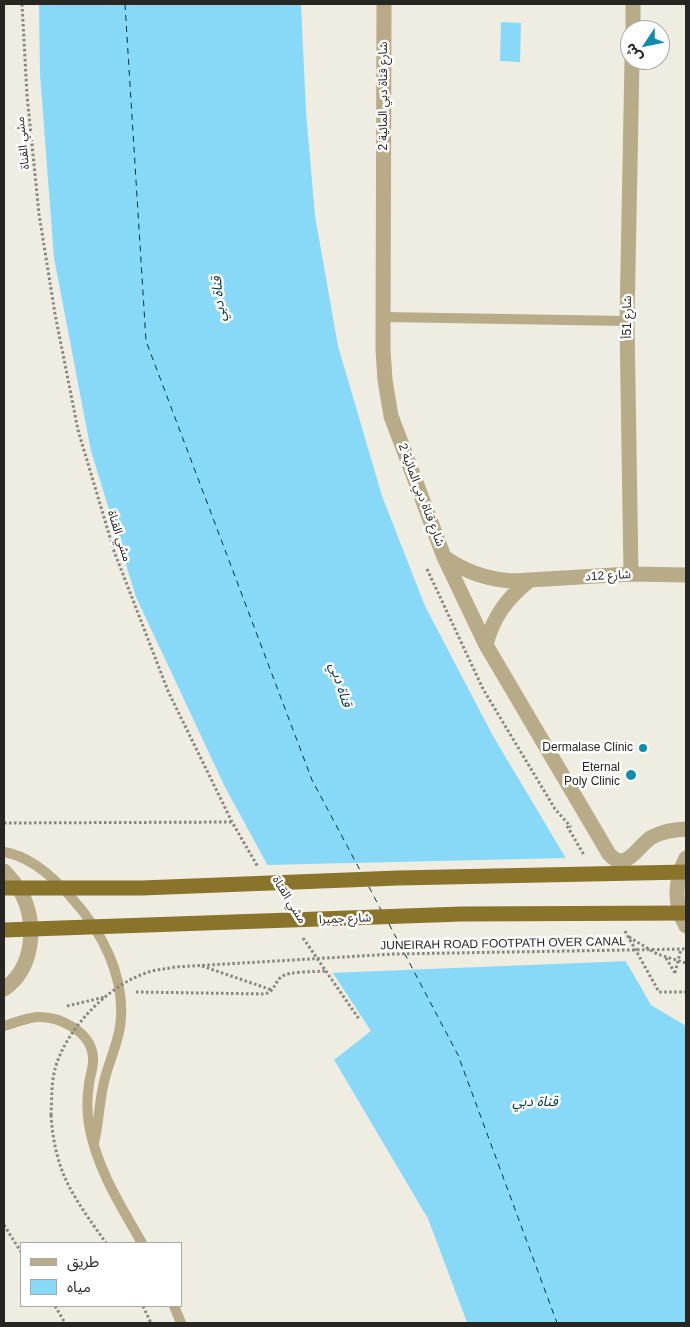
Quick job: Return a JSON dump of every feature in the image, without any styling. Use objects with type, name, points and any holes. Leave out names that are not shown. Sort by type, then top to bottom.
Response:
[{"type":"main road","points":[[4,888],[142,888],[398,878],[686,872]]},
{"type":"main road","name":"شارع جميرا","points":[[4,930],[462,914],[686,913]]},
{"type":"street","name":"شارع قناة دبي المائية 2","points":[[384,4],[383,350],[385,380],[391,416],[444,557],[486,645],[613,858],[619,861],[631,858],[642,844],[651,838],[671,830],[686,829]]},
{"type":"street","points":[[633,20],[634,4]]},
{"type":"street","name":"شارع 51أ","points":[[631,574],[627,321],[632,70]]},
{"type":"street","name":"شارع 12د","points":[[444,557],[468,571],[494,580],[512,581],[631,574],[686,575]]},
{"type":"street","points":[[486,645],[490,629],[497,615],[517,590],[530,580]]},
{"type":"street","points":[[686,858],[681,868],[677,886],[678,906],[686,926]]},
{"type":"street","points":[[4,871],[22,895],[28,909],[31,930],[29,950],[22,969],[4,989]]},
{"type":"lane","points":[[384,317],[627,321]]},
{"type":"lane","points":[[4,852],[28,861],[46,873],[64,889],[95,928],[107,950],[116,973],[120,994],[120,1026],[103,1086],[94,1143]]},
{"type":"lane","points":[[4,1026],[37,1017],[52,1019],[66,1023],[89,1042],[94,1059],[88,1086],[88,1112],[94,1143],[108,1184],[141,1242]]},
{"type":"lane","points":[[174,1307],[181,1323]]},
{"type":"path","name":"مشي القناة","points":[[22,4],[27,95],[39,214],[54,314],[78,430],[114,551],[168,691],[232,822],[262,873]]},
{"type":"path","points":[[4,823],[232,822]]},
{"type":"path","name":"مشي القناة","points":[[298,931],[360,1020]]},
{"type":"path","points":[[628,937],[666,957],[686,963]]},
{"type":"path","points":[[666,957],[675,973],[681,949]]},
{"type":"path","name":"JUNEIRAH ROAD FOOTPATH OVER CANAL","points":[[105,1242],[66,1179],[58,1159],[53,1138],[51,1115],[55,1069],[64,1046],[79,1024],[109,994],[129,981],[151,972],[175,967],[320,958],[394,954],[686,949]]},
{"type":"path","points":[[202,966],[273,990]]},
{"type":"path","points":[[60,1007],[136,992],[261,995],[273,990],[279,979],[286,974],[325,971]]},
{"type":"path","points":[[4,1225],[20,1250]]},
{"type":"path","points":[[56,1307],[65,1323]]},
{"type":"path","points":[[143,1307],[151,1323]]},
{"type":"water","name":"قناة دبي","points":[[39,4],[301,4],[306,112],[315,216],[338,346],[382,496],[425,606],[493,736],[651,1005],[686,1026],[686,1323],[467,1323],[428,1219],[334,1060],[371,1031],[294,914],[225,787],[136,597],[91,451],[54,258],[40,74]]},
{"type":"water","points":[[501,22],[521,23],[520,62],[500,61]]},
{"type":"pier","points":[[568,858],[629,961],[330,973],[292,916],[265,865]]},
{"type":"pier","points":[[331,1060],[334,1060],[428,1219],[467,1323],[465,1323],[426,1220]]},
{"type":"ferry route","points":[[125,4],[146,341],[312,780],[361,872]]},
{"type":"ferry route","points":[[369,887],[381,910]]},
{"type":"ferry route","points":[[389,924],[458,1055],[557,1323]]},
{"type":"place","name":"Dermalase Clinic","points":[[643,748]]},
{"type":"place","name":"Eternal Poly Clinic","points":[[631,775]]}]
